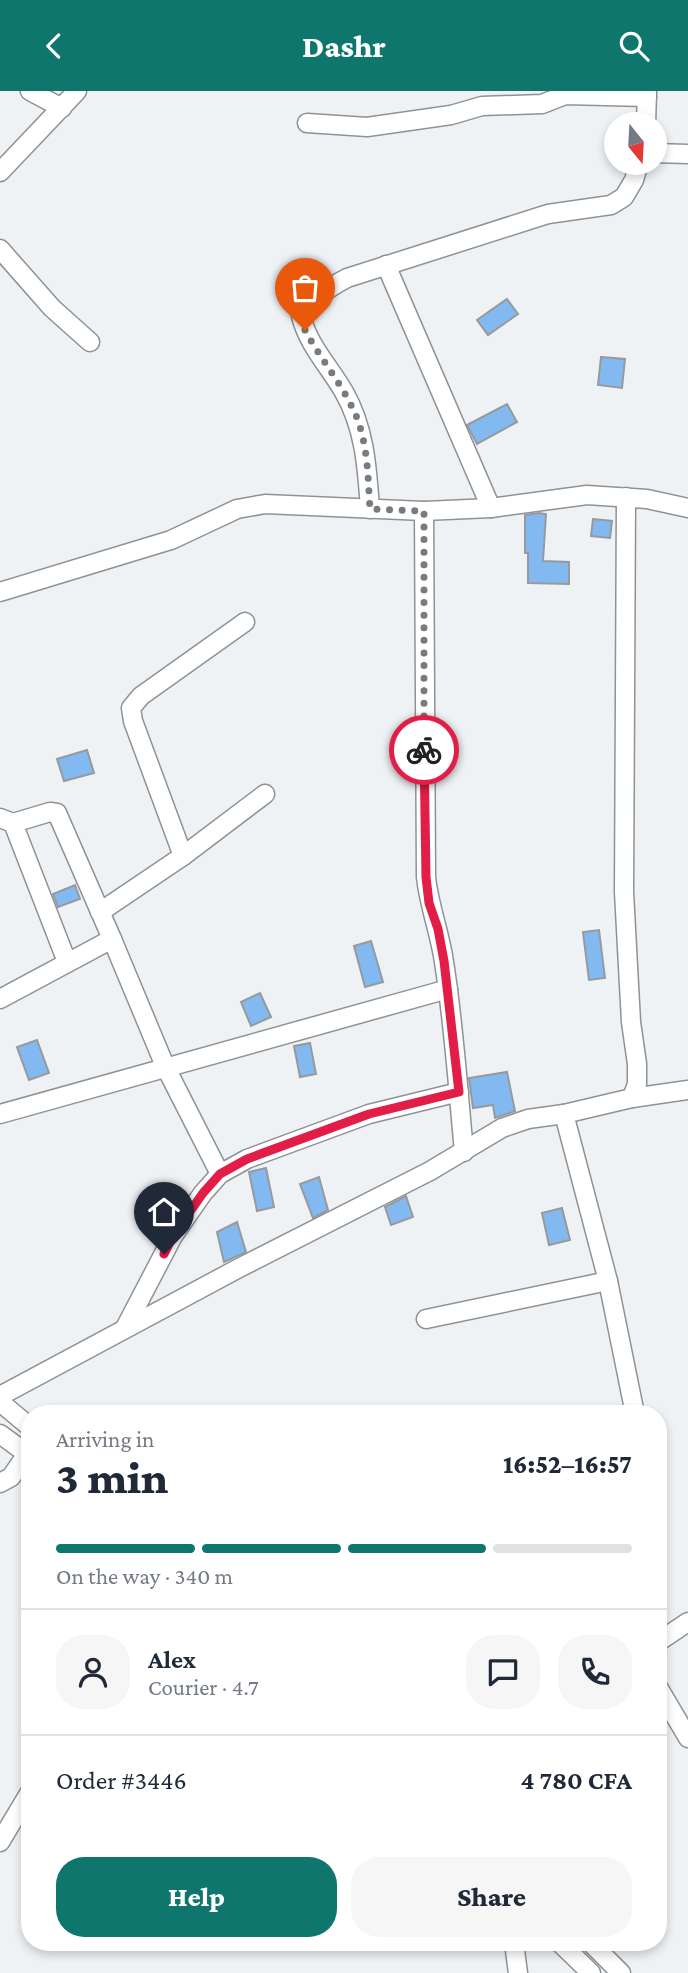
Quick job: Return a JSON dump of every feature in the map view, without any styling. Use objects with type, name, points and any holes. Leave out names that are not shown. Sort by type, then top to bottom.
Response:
[{"type":"street","points":[[30,91],[62,107]]},
{"type":"street","points":[[0,172],[77,91]]},
{"type":"street","points":[[307,123],[367,127],[451,114],[482,106],[542,104],[565,95],[647,94],[646,112]]},
{"type":"street","points":[[667,153],[688,154]]},
{"type":"street","points":[[370,509],[365,450],[357,418],[311,342],[301,316],[311,302],[328,288],[347,278],[386,265],[548,214],[611,205],[624,197],[635,175]]},
{"type":"street","points":[[0,249],[52,308],[90,342]]},
{"type":"street","points":[[386,265],[491,508]]},
{"type":"street","points":[[0,592],[172,540],[237,509],[265,503],[424,511],[491,508],[587,495],[626,497],[688,508]]},
{"type":"street","points":[[626,497],[624,892],[631,1022],[637,1064],[637,1084],[632,1098]]},
{"type":"street","points":[[424,511],[426,877],[448,989],[464,1152]]},
{"type":"street","points":[[183,856],[133,721],[131,708],[141,696],[245,622]]},
{"type":"street","points":[[100,912],[183,856],[265,794]]},
{"type":"street","points":[[67,962],[7,821],[50,811],[57,813],[165,1066],[220,1174]]},
{"type":"street","points":[[0,999],[112,939]]},
{"type":"street","points":[[0,1114],[448,989]]},
{"type":"street","points":[[0,1397],[125,1328],[359,1209],[464,1152],[502,1128],[527,1119],[688,1090]]},
{"type":"street","points":[[125,1328],[173,1236],[220,1174],[247,1159],[369,1114],[459,1092]]},
{"type":"street","points":[[564,1114],[608,1281],[633,1405]]},
{"type":"street","points":[[426,1319],[608,1281]]},
{"type":"street","points":[[0,1402],[21,1420]]},
{"type":"street","points":[[0,1434],[21,1449]]},
{"type":"street","points":[[0,1483],[11,1477],[21,1465]]},
{"type":"street","points":[[667,1636],[688,1622]]},
{"type":"street","points":[[667,1702],[688,1738]]},
{"type":"street","points":[[0,1842],[21,1807]]},
{"type":"street","points":[[515,1951],[519,1973]]},
{"type":"street","points":[[568,1951],[591,1973]]},
{"type":"street","points":[[599,1951],[621,1973]]},
{"type":"building","points":[[507,299],[518,314],[488,335],[477,320]]},
{"type":"building","points":[[601,357],[625,359],[622,388],[598,385]]},
{"type":"building","points":[[507,404],[517,422],[477,444],[467,425]]},
{"type":"building","points":[[546,514],[543,561],[569,562],[569,584],[528,583],[525,515]]},
{"type":"building","points":[[593,519],[612,521],[610,538],[591,536]]},
{"type":"building","points":[[87,750],[94,773],[64,781],[57,759]]},
{"type":"building","points":[[75,885],[80,899],[58,907],[53,894]]},
{"type":"building","points":[[599,930],[605,978],[589,980],[583,932]]},
{"type":"building","points":[[371,941],[383,982],[365,987],[354,946]]},
{"type":"building","points":[[260,993],[271,1017],[251,1026],[241,1002]]},
{"type":"building","points":[[37,1040],[49,1073],[29,1080],[17,1047]]},
{"type":"building","points":[[310,1043],[316,1074],[300,1077],[294,1046]]},
{"type":"building","points":[[507,1072],[515,1111],[495,1118],[493,1105],[473,1108],[469,1078]]},
{"type":"building","points":[[266,1168],[274,1207],[257,1211],[249,1172]]},
{"type":"building","points":[[319,1177],[328,1210],[313,1218],[300,1184]]},
{"type":"building","points":[[406,1196],[413,1217],[391,1225],[385,1207]]},
{"type":"building","points":[[562,1208],[570,1240],[549,1245],[542,1213]]},
{"type":"building","points":[[237,1222],[246,1252],[224,1262],[217,1232]]},
{"type":"way so far","points":[[305,330],[357,418],[365,450],[370,509],[424,511],[424,750]]},
{"type":"route","points":[[164,1254],[173,1236],[203,1193],[220,1174],[247,1159],[369,1114],[459,1092],[444,961],[438,929],[429,903],[426,877],[424,750]]}]
